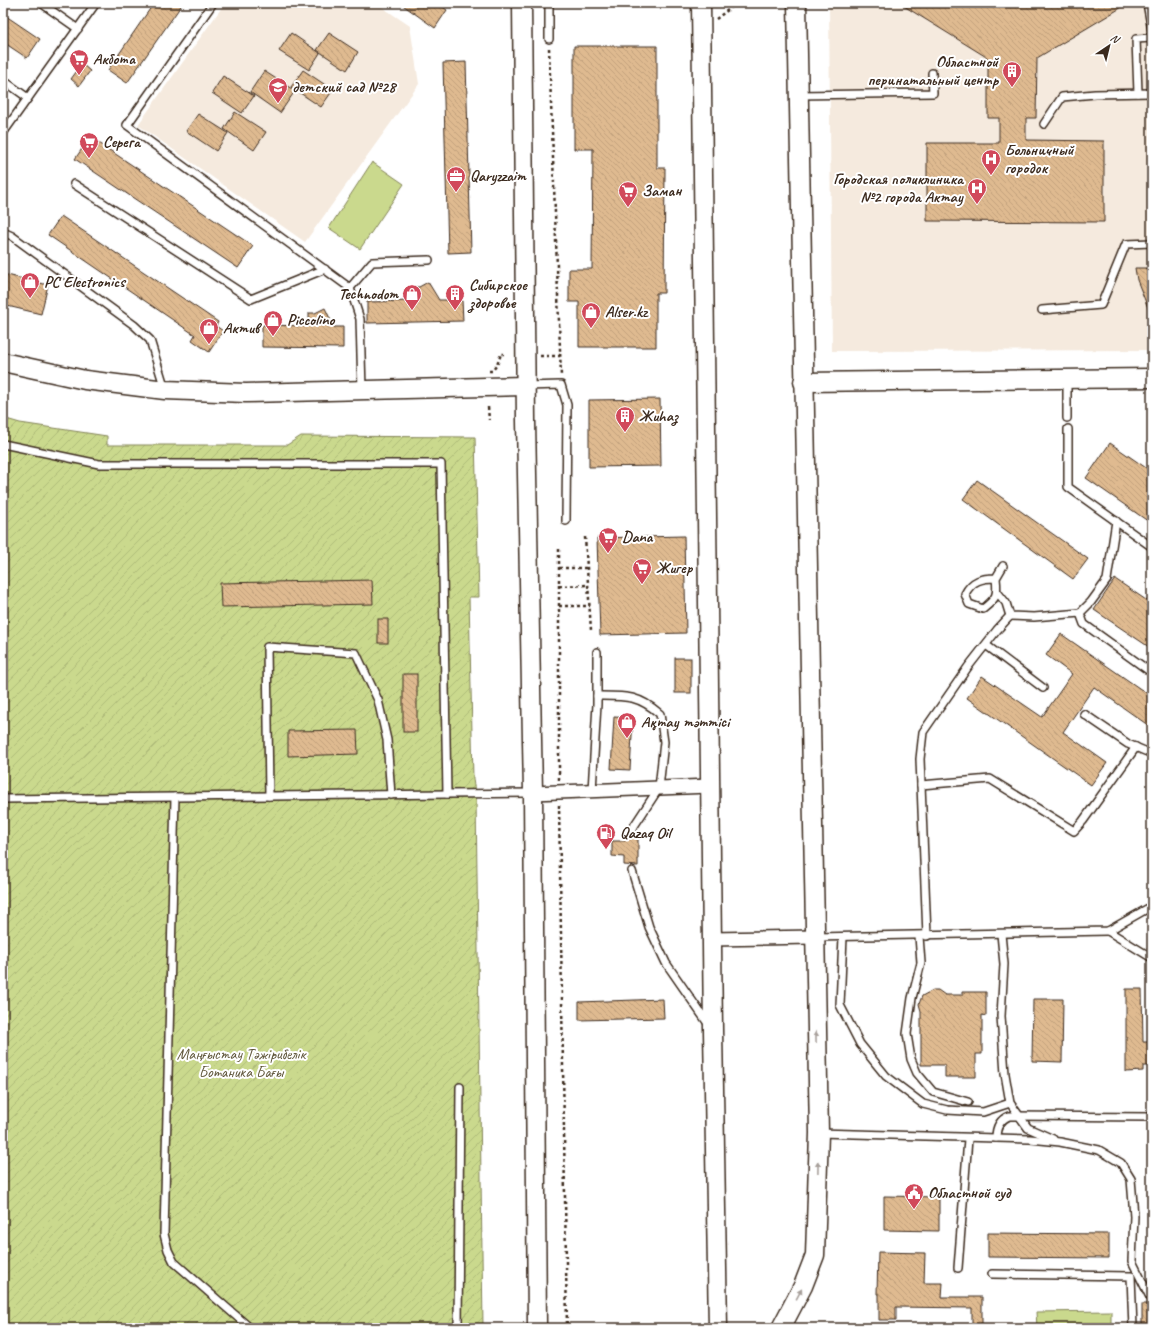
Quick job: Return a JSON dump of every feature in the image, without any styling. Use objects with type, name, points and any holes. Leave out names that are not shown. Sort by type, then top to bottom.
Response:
[{"type":"main road","points":[[522,3],[526,386],[533,793],[537,1328]]},
{"type":"main road","points":[[701,3],[700,32],[718,1328]]},
{"type":"main road","points":[[780,1328],[803,1286],[815,1255],[819,1133],[803,382],[797,3]]},
{"type":"main road","points":[[3,362],[85,380],[165,390],[246,393],[526,386]]},
{"type":"main road","points":[[803,382],[1152,378]]},
{"type":"street","points":[[533,793],[710,786]]},
{"type":"street","points":[[712,939],[814,937]]},
{"type":"lane","points":[[41,3],[78,29]]},
{"type":"lane","points":[[3,133],[96,3]]},
{"type":"lane","points":[[213,3],[127,125],[350,288],[360,319],[362,391]]},
{"type":"lane","points":[[549,3],[549,39]]},
{"type":"lane","points":[[1148,3],[1152,31]]},
{"type":"lane","points":[[1138,93],[1136,39],[1152,38]]},
{"type":"lane","points":[[798,95],[933,92],[932,73]]},
{"type":"lane","points":[[3,80],[28,98]]},
{"type":"lane","points":[[1044,124],[1062,97],[1152,92]]},
{"type":"lane","points":[[74,184],[250,299],[324,269]]},
{"type":"lane","points":[[3,232],[12,236],[134,326],[150,340],[165,390]]},
{"type":"lane","points":[[1042,310],[1101,305],[1126,244],[1152,243]]},
{"type":"lane","points":[[350,288],[372,262],[429,260]]},
{"type":"lane","points":[[1067,379],[1067,418]]},
{"type":"lane","points":[[526,386],[561,385],[567,405],[566,521]]},
{"type":"lane","points":[[1068,429],[1068,487],[1152,547]]},
{"type":"lane","points":[[3,444],[99,464],[441,464],[447,794]]},
{"type":"lane","points":[[1010,616],[1034,618],[1080,613],[1091,602],[1107,580],[1116,521]]},
{"type":"lane","points":[[1003,566],[996,578],[998,593],[1006,603],[1010,616]]},
{"type":"lane","points":[[996,578],[976,580],[969,585],[965,594],[969,604],[983,609],[992,602],[998,593]]},
{"type":"lane","points":[[1080,613],[1084,624],[1152,673]]},
{"type":"lane","points":[[927,936],[920,759],[923,732],[986,644],[1010,616]]},
{"type":"lane","points":[[986,644],[1044,688]]},
{"type":"lane","points":[[269,796],[267,647],[356,652],[378,700],[387,740],[391,795]]},
{"type":"lane","points":[[592,791],[597,696],[597,652]]},
{"type":"lane","points":[[597,696],[625,696],[646,703],[660,714],[664,742],[659,788],[632,829]]},
{"type":"lane","points":[[1084,714],[1128,744],[1152,754]]},
{"type":"lane","points":[[921,785],[990,779],[1074,831],[1083,821],[1136,747]]},
{"type":"lane","points":[[3,799],[533,793]]},
{"type":"lane","points":[[175,797],[164,1234],[174,1262],[250,1328]]},
{"type":"lane","points":[[632,871],[649,927],[666,963],[713,1030]]},
{"type":"lane","points":[[814,937],[843,938],[1108,931],[1152,906]]},
{"type":"lane","points":[[1108,931],[1152,958]]},
{"type":"lane","points":[[1001,934],[1004,964],[1001,1016],[1005,1074],[1010,1103],[1028,1128],[1060,1142]]},
{"type":"lane","points":[[919,936],[921,963],[912,998],[907,1034],[911,1059],[917,1073],[933,1092],[968,1102]]},
{"type":"lane","points":[[843,938],[840,1005],[860,1044],[886,1076],[922,1104],[948,1110],[983,1112],[1010,1103]]},
{"type":"lane","points":[[458,1328],[460,1087]]},
{"type":"lane","points":[[996,1138],[997,1127],[1003,1118],[1019,1116],[1152,1117]]},
{"type":"lane","points":[[819,1133],[996,1138],[1060,1142],[1099,1150],[1121,1163],[1131,1180],[1134,1216],[1132,1261],[1150,1297]]},
{"type":"lane","points":[[958,1268],[968,1138]]},
{"type":"lane","points":[[992,1274],[1131,1276],[1133,1328]]},
{"type":"path","points":[[700,32],[736,3]]},
{"type":"path","points":[[549,39],[561,385]]},
{"type":"path","points":[[486,376],[485,371],[492,371],[497,365],[501,354],[504,354]]},
{"type":"path","points":[[534,355],[560,356]]},
{"type":"path","points":[[488,408],[489,420]]},
{"type":"path","points":[[585,537],[591,630]]},
{"type":"path","points":[[559,549],[559,792],[567,1328]]},
{"type":"path","points":[[559,568],[587,568]]},
{"type":"path","points":[[559,586],[588,585]]},
{"type":"path","points":[[559,606],[590,606]]},
{"type":"shaded area","name":"детский сад №28","points":[[225,3],[376,3],[410,26],[419,84],[305,242],[138,125]]},
{"type":"shaded area","name":"Больничный городок","points":[[829,3],[1152,3],[1152,350],[832,351]]},
{"type":"green space","points":[[372,162],[404,184],[360,249],[329,228]]},
{"type":"green space","name":"Маңғыстау Тәжірибелік Ботаника Бағы","points":[[3,418],[20,423],[107,436],[107,445],[287,445],[301,436],[475,437],[479,597],[469,597],[473,779],[476,799],[483,1328],[3,1328]]},
{"type":"green space","points":[[1111,1311],[1111,1328],[1037,1328],[1036,1312]]},
{"type":"building","points":[[154,3],[183,3],[127,83],[108,70]]},
{"type":"building","points":[[400,3],[437,3],[447,10],[435,28]]},
{"type":"building","points":[[899,3],[1129,3],[1037,58],[1036,118],[1026,118],[1026,140],[1104,141],[1104,222],[927,221],[927,143],[999,143],[999,118],[988,118],[988,58]]},
{"type":"building","points":[[3,14],[40,39],[27,58],[3,42]]},
{"type":"building","points":[[291,33],[320,53],[309,70],[279,51]]},
{"type":"building","points":[[329,33],[358,52],[347,70],[317,50]]},
{"type":"building","points":[[574,46],[657,46],[657,168],[665,168],[664,293],[656,293],[656,347],[579,347],[579,302],[569,302],[569,269],[592,269],[593,149],[574,149]]},
{"type":"building","points":[[466,62],[471,252],[448,253],[443,63]]},
{"type":"building","points":[[82,64],[90,71],[79,86],[71,79]]},
{"type":"building","points":[[303,70],[333,90],[321,107],[291,87]]},
{"type":"building","points":[[264,71],[295,91],[280,113],[250,92]]},
{"type":"building","points":[[223,76],[254,96],[242,113],[212,93]]},
{"type":"building","points":[[235,112],[266,132],[254,150],[224,129]]},
{"type":"building","points":[[198,114],[228,133],[216,151],[186,131]]},
{"type":"building","points":[[90,137],[253,246],[238,268],[75,159]]},
{"type":"building","points":[[61,216],[218,322],[216,326],[223,331],[209,352],[192,340],[195,335],[48,235]]},
{"type":"building","points":[[1135,268],[1152,268],[1152,318],[1137,280]]},
{"type":"building","points":[[3,274],[48,285],[41,314],[3,305]]},
{"type":"building","points":[[428,282],[439,300],[462,300],[463,321],[367,323],[367,302],[414,301],[413,287],[419,287]]},
{"type":"building","points":[[325,308],[334,327],[343,327],[343,348],[262,347],[262,325],[309,326],[309,313],[315,313]]},
{"type":"building","name":"Жиhаз","points":[[660,399],[661,466],[589,467],[589,400]]},
{"type":"building","points":[[1110,443],[1152,472],[1152,524],[1086,478]]},
{"type":"building","points":[[977,480],[1088,559],[1073,579],[963,499]]},
{"type":"building","name":"Жигер","points":[[684,536],[686,633],[600,635],[597,538]]},
{"type":"building","points":[[1115,579],[1152,604],[1152,649],[1094,610]]},
{"type":"building","points":[[372,580],[373,604],[221,607],[220,583]]},
{"type":"building","points":[[378,619],[388,619],[388,643],[378,643]]},
{"type":"building","points":[[1061,634],[1152,697],[1152,728],[1094,687],[1063,732],[1107,763],[1091,785],[967,698],[982,676],[1042,717],[1072,674],[1046,655]]},
{"type":"building","points":[[675,658],[691,658],[691,693],[675,693]]},
{"type":"building","points":[[403,674],[417,674],[417,732],[403,732]]},
{"type":"building","points":[[614,717],[633,718],[630,770],[611,769]]},
{"type":"building","points":[[357,730],[358,754],[288,756],[288,731]]},
{"type":"building","points":[[625,833],[638,833],[638,866],[624,865],[624,857],[612,856],[612,841],[625,841]]},
{"type":"building","points":[[1126,989],[1142,989],[1143,1042],[1152,1042],[1152,1066],[1143,1066],[1143,1071],[1126,1072]]},
{"type":"building","points":[[933,990],[938,990],[945,995],[962,995],[962,992],[986,992],[986,1016],[982,1015],[982,1054],[976,1054],[976,1077],[945,1077],[945,1065],[921,1065],[921,1011],[919,1004],[922,996]]},
{"type":"building","points":[[663,999],[664,1018],[579,1020],[579,1002]]},
{"type":"building","points":[[1033,999],[1063,999],[1062,1062],[1032,1061]]},
{"type":"building","name":"Областной суд","points":[[884,1196],[939,1197],[939,1231],[884,1230]]},
{"type":"building","points":[[988,1233],[1109,1234],[1109,1258],[988,1257]]},
{"type":"building","points":[[878,1252],[925,1253],[924,1283],[943,1283],[942,1297],[982,1297],[982,1328],[972,1328],[972,1308],[896,1307],[896,1320],[879,1320],[879,1294],[877,1294]]},
{"type":"building","points":[[1142,1304],[1152,1304],[1152,1328],[1142,1328]]},
{"type":"place","name":"Акбота","points":[[79,76]]},
{"type":"place","name":"Областной перинатальный центр","points":[[1012,88]]},
{"type":"place","name":"детский сад №28","points":[[278,104]]},
{"type":"place","name":"Cерега","points":[[89,159]]},
{"type":"place","name":"Больничный городок","points":[[991,176]]},
{"type":"place","name":"Qaryzzaim","points":[[456,193]]},
{"type":"place","name":"Городская поликлиника №2 города Актау","points":[[977,205]]},
{"type":"place","name":"Заман","points":[[628,208]]},
{"type":"place","name":"PC Electronics","points":[[30,299]]},
{"type":"place","name":"Technodom","points":[[412,311]]},
{"type":"place","name":"Сибирское здоровье","points":[[455,311]]},
{"type":"place","name":"Alser.kz","points":[[591,329]]},
{"type":"place","name":"Piccolino","points":[[273,337]]},
{"type":"place","name":"Актив","points":[[209,345]]},
{"type":"place","name":"Жиhаз","points":[[625,433]]},
{"type":"place","name":"Dana","points":[[608,554]]},
{"type":"place","name":"Жигер","points":[[642,585]]},
{"type":"place","name":"Ақтау тәттісі","points":[[627,739]]},
{"type":"place","name":"Qazaq Oil","points":[[606,850]]},
{"type":"place","name":"Областной суд","points":[[914,1210]]}]
